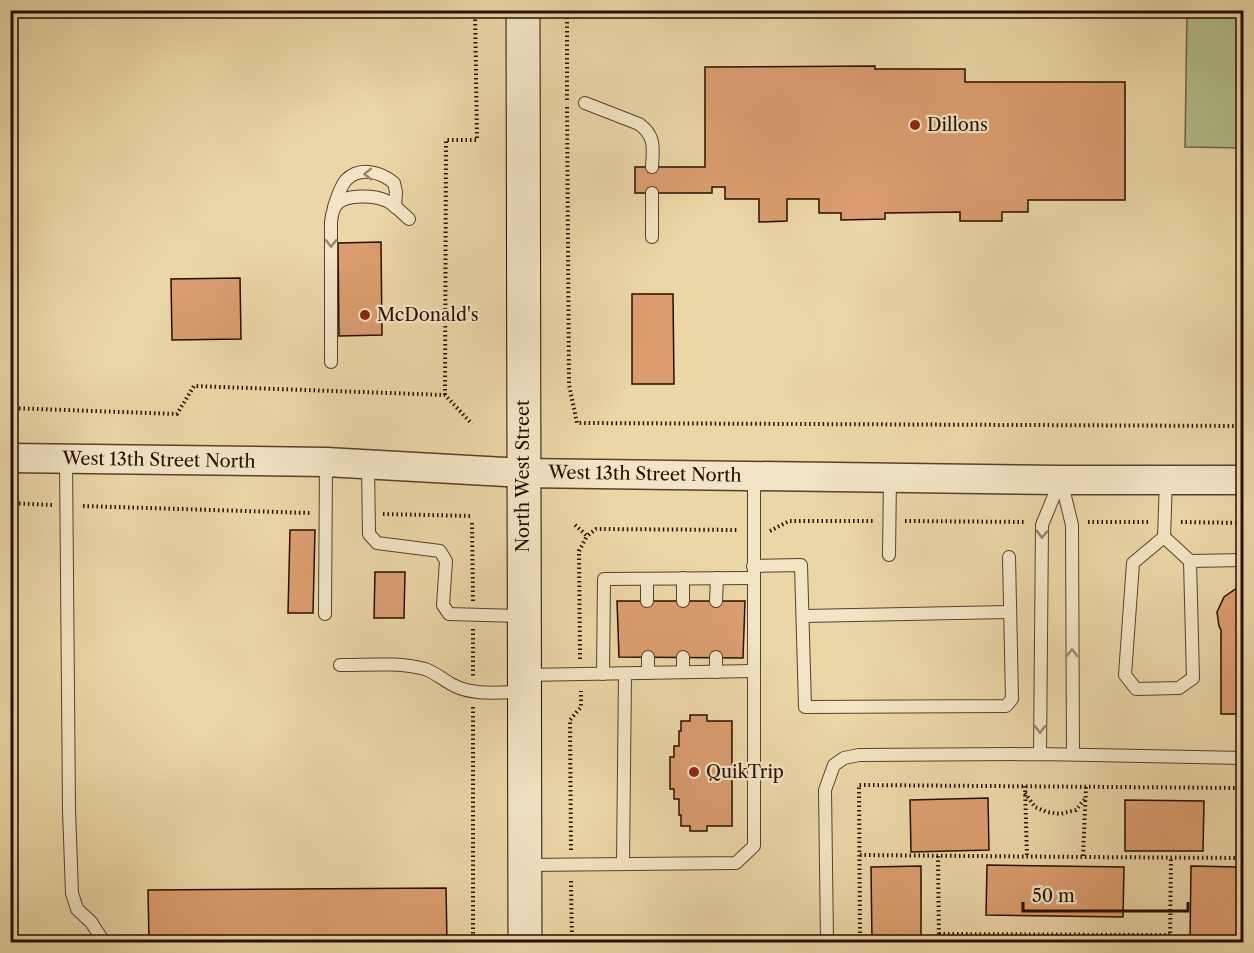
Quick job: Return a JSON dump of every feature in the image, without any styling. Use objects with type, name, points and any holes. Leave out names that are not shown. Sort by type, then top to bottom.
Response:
[{"type":"main road","name":"North West Street","points":[[523,10],[525,942]]},
{"type":"street","name":"West 13th Street North","points":[[10,458],[326,462],[523,473],[1244,480]]},
{"type":"lane","points":[[585,103],[639,124],[646,129],[653,145],[652,167]]},
{"type":"lane","points":[[331,362],[331,222],[340,190],[346,180],[356,174],[373,172],[381,174],[394,183],[396,192],[394,207]]},
{"type":"lane","points":[[652,193],[652,237]]},
{"type":"lane","points":[[334,207],[340,201],[348,198],[381,198],[390,202],[409,219]]},
{"type":"lane","points":[[66,459],[69,810],[72,893],[77,909],[91,922],[104,942]]},
{"type":"lane","points":[[325,614],[326,462]]},
{"type":"lane","points":[[368,465],[369,534],[377,543],[440,551],[446,561],[443,605],[449,614],[524,616]]},
{"type":"lane","points":[[525,865],[736,863],[754,846],[754,475]]},
{"type":"lane","points":[[889,555],[890,477]]},
{"type":"lane","points":[[1040,754],[1042,525],[1061,480]]},
{"type":"lane","points":[[1061,480],[1072,525],[1073,754]]},
{"type":"lane","points":[[1166,480],[1164,537],[1133,563],[1125,675],[1136,689],[1179,688],[1193,678],[1190,561]]},
{"type":"lane","points":[[1164,537],[1190,561],[1244,560]]},
{"type":"lane","points":[[603,674],[604,579],[717,578],[801,565],[805,707],[1006,706],[1012,699],[1009,557]]},
{"type":"lane","points":[[683,578],[683,601]]},
{"type":"lane","points":[[716,601],[717,578]]},
{"type":"lane","points":[[647,579],[647,601]]},
{"type":"lane","points":[[803,616],[1009,612]]},
{"type":"lane","points":[[648,657],[648,673]]},
{"type":"lane","points":[[683,657],[683,672]]},
{"type":"lane","points":[[716,657],[716,672]]},
{"type":"lane","points":[[340,665],[402,666],[425,669],[454,686],[473,692],[581,674],[754,671]]},
{"type":"lane","points":[[623,864],[625,674]]},
{"type":"lane","points":[[827,942],[825,790],[834,765],[844,758],[859,755],[1040,754],[1244,758]]},
{"type":"path","points":[[472,424],[445,395],[446,140],[477,140],[475,10]]},
{"type":"path","points":[[567,10],[569,385],[577,423],[1244,426]]},
{"type":"path","points":[[10,408],[177,414],[194,386],[445,395]]},
{"type":"path","points":[[10,503],[326,513]]},
{"type":"path","points":[[369,514],[472,516]]},
{"type":"path","points":[[472,523],[473,942]]},
{"type":"path","points":[[572,942],[570,720],[581,707],[579,551],[587,536]]},
{"type":"path","points":[[860,942],[859,785],[1244,788]]},
{"type":"path","points":[[1025,786],[1027,857]]},
{"type":"path","points":[[1083,857],[1086,787]]},
{"type":"path","points":[[1025,792],[1035,807],[1060,814],[1076,810],[1086,799]]},
{"type":"path","points":[[860,855],[1244,858]]},
{"type":"path","points":[[938,856],[939,942]]},
{"type":"path","points":[[1170,942],[1171,858]]},
{"type":"path","points":[[939,934],[1170,935]]},
{"type":"green space","points":[[1187,11],[1243,11],[1243,148],[1185,147]]},
{"type":"building","name":"Dillons","points":[[875,66],[875,69],[965,69],[965,82],[1125,82],[1125,200],[1028,200],[1028,212],[1002,212],[1002,221],[960,221],[960,212],[885,213],[885,219],[841,220],[841,213],[819,213],[819,199],[787,199],[787,221],[759,222],[759,199],[725,199],[725,187],[712,187],[712,193],[635,193],[635,167],[705,167],[705,67]]},
{"type":"building","points":[[381,242],[382,335],[339,336],[338,243]]},
{"type":"building","points":[[240,278],[241,339],[172,340],[171,279]]},
{"type":"building","points":[[632,294],[673,294],[674,384],[632,384]]},
{"type":"building","points":[[290,530],[315,530],[313,613],[288,613]]},
{"type":"building","points":[[375,572],[405,572],[404,618],[374,618]]},
{"type":"building","points":[[1244,587],[1244,714],[1221,714],[1221,630],[1217,612],[1224,597],[1237,588]]},
{"type":"building","points":[[617,601],[745,601],[743,658],[619,657]]},
{"type":"building","points":[[690,715],[707,715],[707,721],[732,721],[732,826],[707,826],[707,831],[690,831],[690,826],[681,826],[679,799],[674,799],[674,789],[670,789],[670,757],[674,757],[674,746],[679,746],[681,721],[690,721]]},
{"type":"building","points":[[988,798],[989,850],[911,852],[910,800]]},
{"type":"building","points":[[1125,800],[1204,801],[1203,851],[1125,851]]},
{"type":"building","points":[[987,865],[1124,867],[1123,917],[986,915]]},
{"type":"building","points":[[921,866],[921,942],[872,942],[871,867]]},
{"type":"building","points":[[1191,866],[1239,867],[1238,942],[1190,942]]},
{"type":"building","points":[[446,888],[447,942],[149,942],[148,890]]},
{"type":"place","name":"Dillons","points":[[915,125]]},
{"type":"place","name":"McDonald's","points":[[365,315]]},
{"type":"place","name":"QuikTrip","points":[[694,772]]}]
